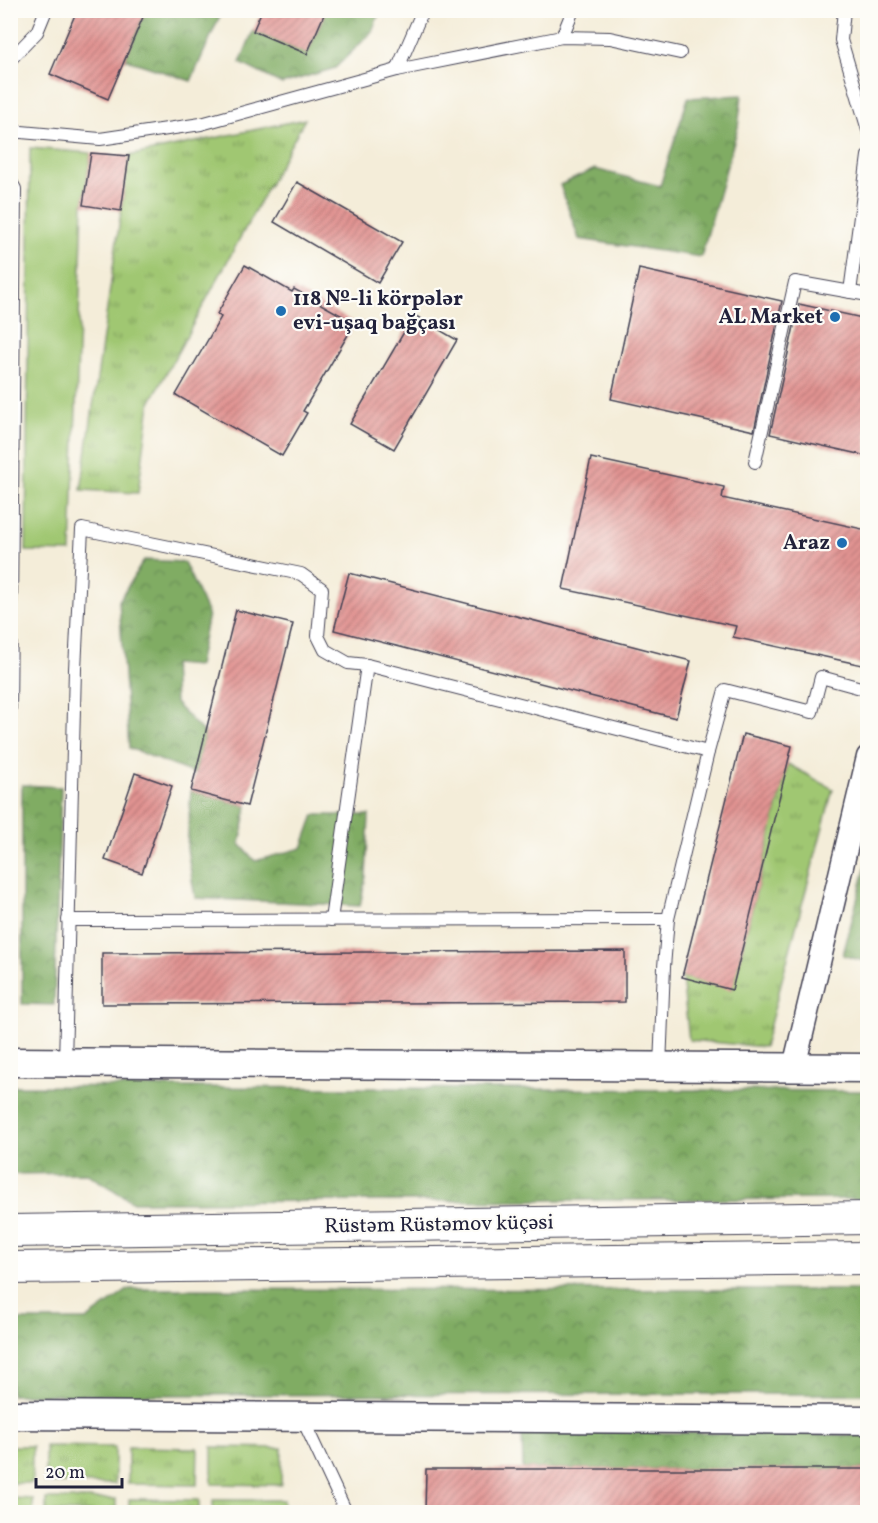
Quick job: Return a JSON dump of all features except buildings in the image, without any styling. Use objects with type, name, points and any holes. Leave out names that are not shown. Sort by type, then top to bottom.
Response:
[{"type":"main road","name":"Rüstəm Rüstəmov küçəsi","points":[[10,1231],[867,1218]]},
{"type":"main road","name":"Rüstəm Rüstəmov küçəsi","points":[[10,1268],[867,1258]]},
{"type":"street","points":[[794,1067],[867,757]]},
{"type":"street","points":[[10,1062],[867,1068]]},
{"type":"street","points":[[10,1415],[867,1420]]},
{"type":"lane","points":[[10,60],[37,32],[46,10]]},
{"type":"lane","points":[[397,70],[423,10]]},
{"type":"lane","points":[[562,37],[573,10]]},
{"type":"lane","points":[[844,10],[841,40],[867,130]]},
{"type":"lane","points":[[10,131],[100,139],[201,124],[397,70],[562,37],[610,38],[680,53]]},
{"type":"lane","points":[[850,292],[867,156]]},
{"type":"lane","points":[[10,180],[15,189],[10,714]]},
{"type":"lane","points":[[755,462],[795,282],[867,295]]},
{"type":"lane","points":[[65,1062],[75,669],[82,529],[302,574],[322,589],[318,636],[325,651],[348,663],[708,752]]},
{"type":"lane","points":[[331,920],[367,666]]},
{"type":"lane","points":[[660,1068],[668,919],[725,690],[812,712],[821,677],[867,690]]},
{"type":"lane","points":[[68,920],[668,919]]},
{"type":"lane","points":[[302,1418],[346,1512]]},
{"type":"green space","points":[[146,11],[222,11],[191,81],[125,59]]},
{"type":"green space","points":[[326,11],[380,11],[372,32],[335,68],[282,84],[240,63],[253,31],[307,54]]},
{"type":"green space","points":[[742,95],[738,127],[701,257],[579,239],[560,185],[595,169],[660,186],[688,98]]},
{"type":"green space","points":[[305,119],[150,403],[138,493],[81,490],[129,156]]},
{"type":"green space","points":[[30,148],[91,153],[83,205],[71,552],[26,551]]},
{"type":"green space","points":[[144,560],[184,562],[208,614],[198,666],[173,664],[175,703],[205,734],[195,774],[129,748],[119,601]]},
{"type":"green space","points":[[788,764],[833,789],[764,1047],[689,1040],[682,977],[732,989]]},
{"type":"green space","points":[[22,785],[61,787],[54,1005],[22,1004]]},
{"type":"green space","points":[[191,791],[247,806],[240,844],[255,861],[302,848],[314,815],[369,815],[366,876],[360,906],[195,898],[187,848]]},
{"type":"green space","points":[[867,861],[867,962],[843,955]]},
{"type":"green space","points":[[11,1086],[867,1091],[867,1199],[133,1202],[86,1173],[11,1174]]},
{"type":"green space","points":[[129,1289],[867,1290],[867,1394],[11,1395],[11,1320],[86,1320]]},
{"type":"green space","points":[[522,1431],[867,1435],[867,1469],[523,1469]]},
{"type":"green space","points":[[11,1446],[32,1446],[32,1483],[11,1483]]},
{"type":"green space","points":[[45,1446],[115,1447],[115,1484],[45,1483]]},
{"type":"green space","points":[[128,1447],[198,1448],[197,1485],[128,1484]]},
{"type":"green space","points":[[212,1447],[282,1448],[281,1485],[212,1484]]},
{"type":"green space","points":[[11,1498],[33,1499],[33,1512],[11,1512]]},
{"type":"green space","points":[[46,1499],[116,1499],[116,1512],[46,1512]]},
{"type":"green space","points":[[129,1499],[199,1500],[199,1512],[129,1512]]},
{"type":"green space","points":[[213,1500],[283,1500],[283,1512],[213,1512]]},
{"type":"place","name":"118 №-li körpələr evi-uşaq bağçası","points":[[281,311]]},
{"type":"place","name":"AL Market","points":[[835,317]]},
{"type":"place","name":"Araz","points":[[842,543]]}]
